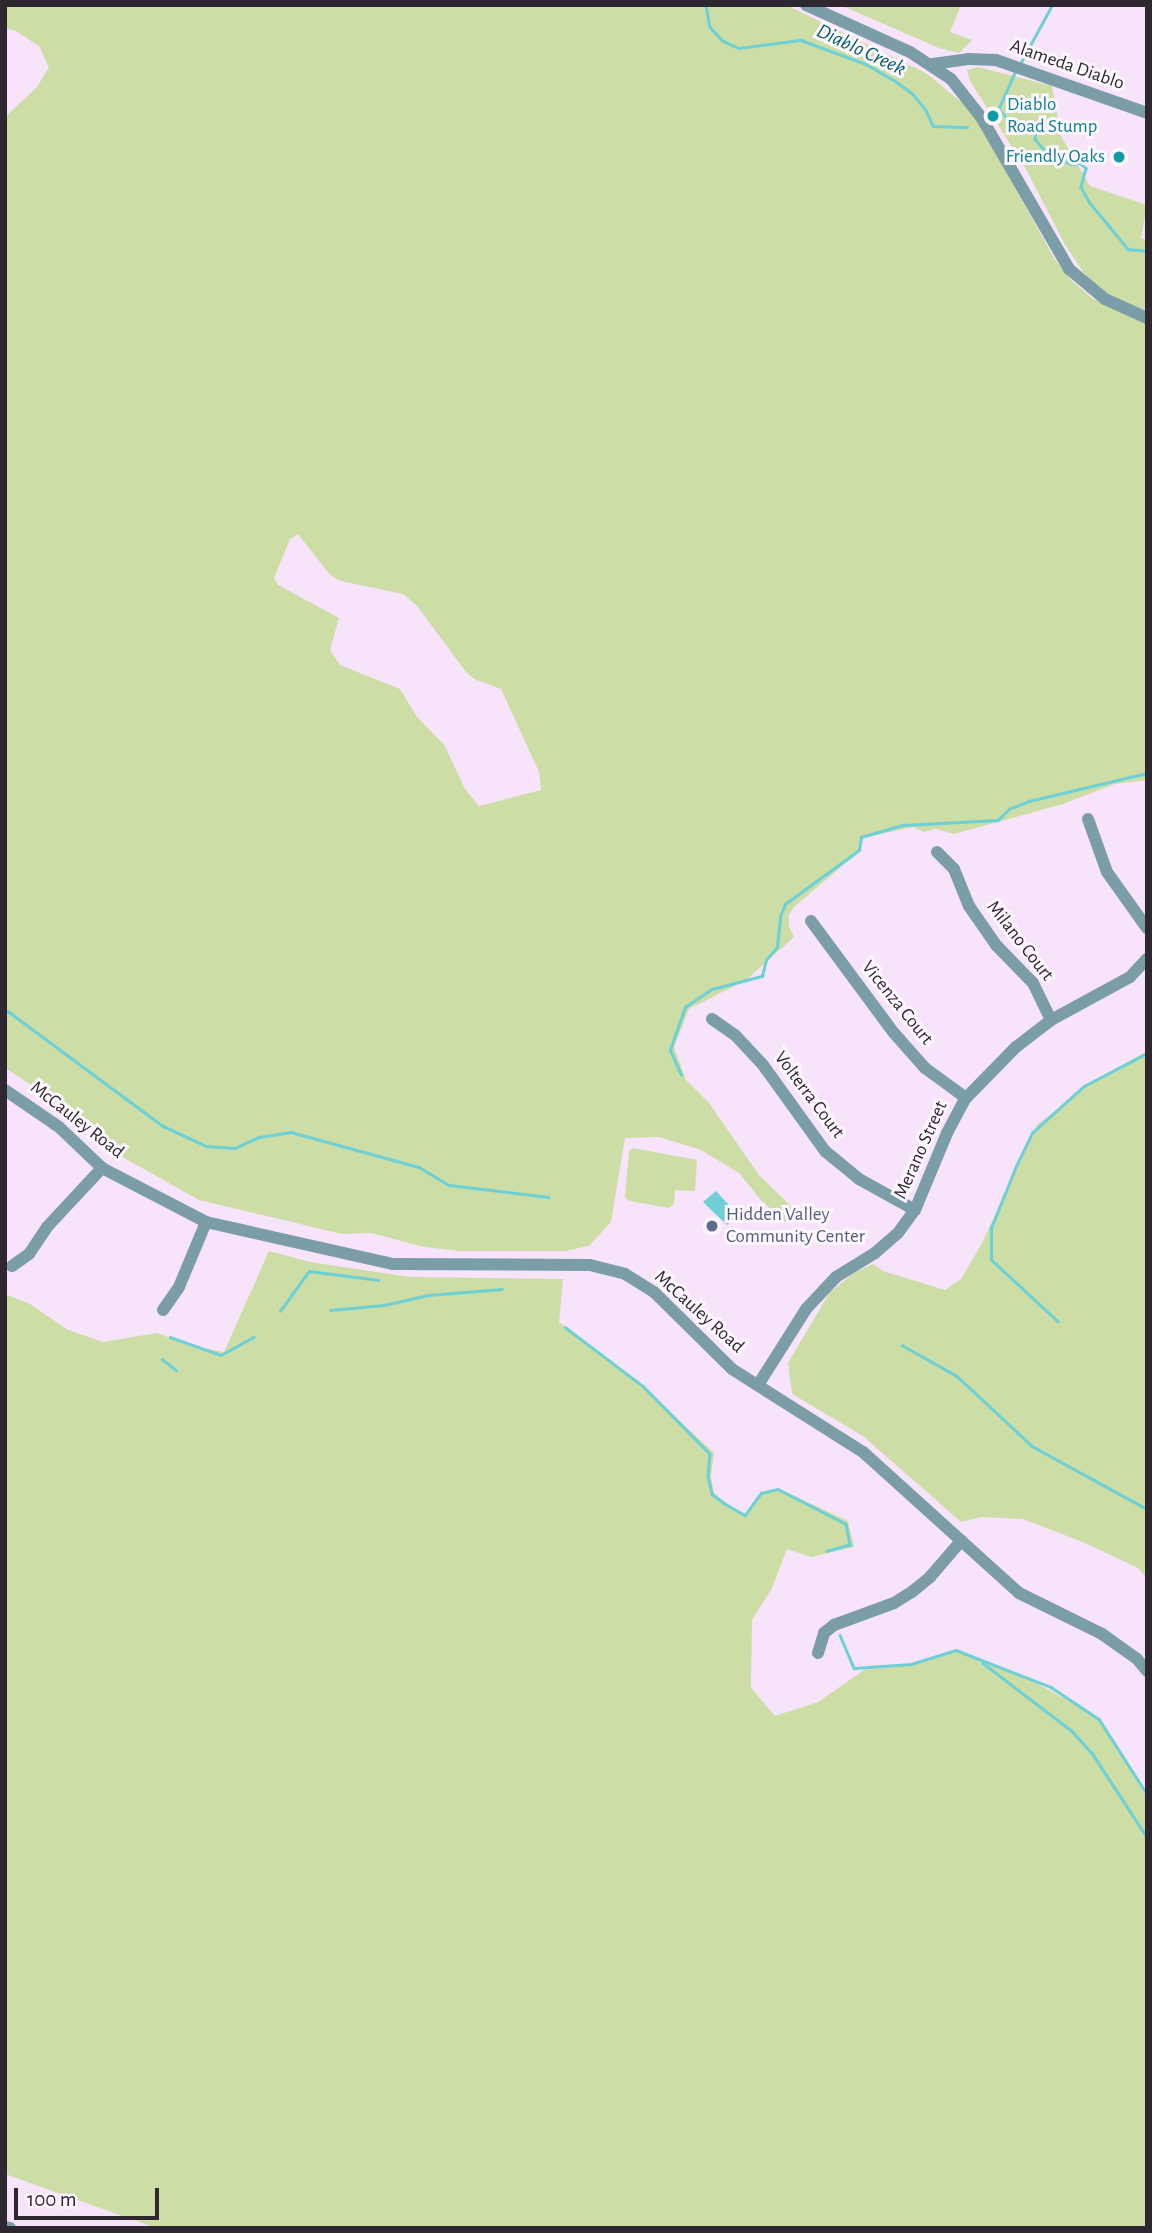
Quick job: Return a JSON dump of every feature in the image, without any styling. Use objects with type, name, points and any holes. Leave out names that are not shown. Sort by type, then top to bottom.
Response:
[{"type":"street","points":[[806,5],[933,64],[951,79],[976,110],[1074,275],[1105,299],[1147,318]]},
{"type":"street","name":"Alameda Diablo","points":[[933,64],[983,59],[1008,63],[1147,113]]},
{"type":"street","points":[[1088,819],[1107,872],[1147,928]]},
{"type":"street","name":"Milano Court","points":[[937,852],[954,869],[968,906],[996,945],[1033,983],[1051,1020]]},
{"type":"street","name":"Vicenza Court","points":[[811,920],[894,1033],[925,1068],[966,1098]]},
{"type":"street","name":"Merano Street","points":[[758,1385],[814,1301],[836,1277],[875,1252],[898,1233],[915,1210],[947,1133],[966,1098],[1016,1047],[1051,1020],[1130,977],[1147,959]]},
{"type":"street","name":"Volterra Court","points":[[712,1019],[736,1036],[763,1065],[825,1151],[859,1179],[915,1210]]},
{"type":"street","name":"McCauley Road","points":[[5,1090],[59,1127],[102,1168],[206,1222],[393,1264],[563,1264],[607,1268],[654,1292],[732,1369],[863,1452],[1019,1593],[1102,1634],[1137,1659],[1147,1671]]},
{"type":"street","points":[[12,1266],[29,1254],[47,1227],[102,1168]]},
{"type":"street","points":[[163,1310],[179,1287],[206,1222]]},
{"type":"street","points":[[818,1653],[824,1633],[834,1625],[894,1604],[930,1577],[961,1541]]},
{"type":"green space","points":[[5,5],[786,5],[926,73],[962,103],[975,115],[1054,258],[1071,280],[1093,299],[1147,323],[1147,780],[1115,784],[1063,804],[954,834],[936,829],[924,832],[913,827],[862,838],[860,851],[794,907],[789,915],[789,926],[794,937],[746,980],[689,1009],[674,1047],[686,1080],[709,1103],[759,1175],[793,1208],[785,1222],[761,1200],[739,1173],[701,1150],[659,1137],[625,1138],[611,1222],[589,1246],[565,1251],[460,1251],[424,1247],[371,1233],[342,1234],[199,1200],[126,1159],[59,1103],[5,1068],[5,117],[37,87],[49,67],[39,46],[14,30],[5,29]],"holes":[[[298,534],[330,575],[341,581],[403,594],[417,606],[466,672],[474,679],[501,689],[539,772],[541,790],[479,806],[465,789],[445,746],[417,717],[400,689],[340,665],[330,650],[339,618],[278,585],[274,578],[290,539]]]},
{"type":"green space","points":[[840,5],[961,5],[950,32],[972,40],[959,53],[939,48]]},
{"type":"green space","points":[[978,67],[1052,86],[1061,136],[1090,186],[1147,205],[1141,238],[1147,240],[1147,311],[1097,287],[1084,273],[1064,243],[1026,169],[970,81],[967,70]]},
{"type":"green space","points":[[1147,1051],[1147,1578],[1138,1568],[1085,1543],[1023,1519],[982,1517],[961,1522],[863,1436],[792,1394],[788,1363],[830,1292],[854,1273],[873,1264],[883,1271],[945,1290],[961,1279],[982,1243],[1037,1125],[1089,1084]]},
{"type":"green space","points":[[633,1148],[697,1160],[695,1191],[675,1190],[674,1204],[669,1208],[629,1201],[625,1197],[629,1151]]},
{"type":"green space","points":[[269,1251],[310,1262],[410,1277],[563,1279],[559,1322],[637,1381],[714,1453],[711,1476],[714,1493],[743,1516],[765,1491],[782,1490],[848,1521],[854,1547],[811,1557],[787,1549],[772,1588],[752,1620],[751,1688],[775,1716],[818,1702],[870,1666],[915,1664],[956,1651],[1036,1683],[1098,1717],[1147,1798],[1147,2228],[156,2228],[5,2174],[5,1294],[30,1304],[68,1330],[103,1342],[157,1333],[192,1346],[224,1352]]},
{"type":"water","points":[[716,1191],[738,1215],[727,1225],[703,1202]]},
{"type":"waterway","name":"Diablo Creek","points":[[706,5],[710,27],[723,41],[739,48],[801,40],[866,64],[894,80],[912,93],[926,110],[933,126],[967,127]]},
{"type":"waterway","points":[[1020,64],[1052,5]]},
{"type":"waterway","name":"Diablo Creek","points":[[1015,73],[999,109],[1011,123],[1033,122],[1036,127],[1035,139],[1049,155],[1071,164],[1080,163],[1086,168],[1081,187],[1090,203],[1128,249],[1147,251]]},
{"type":"waterway","points":[[681,1075],[670,1050],[685,1007],[712,989],[762,976],[766,960],[777,947],[780,916],[785,904],[859,850],[861,837],[903,825],[998,820],[1009,809],[1029,801],[1147,773]]},
{"type":"waterway","points":[[5,1009],[163,1126],[206,1146],[235,1148],[259,1137],[291,1132],[419,1167],[449,1185],[548,1197]]},
{"type":"waterway","points":[[1058,1322],[991,1260],[991,1228],[1032,1133],[1084,1086],[1147,1053]]},
{"type":"waterway","points":[[280,1311],[309,1271],[378,1280]]},
{"type":"waterway","points":[[330,1310],[384,1305],[428,1295],[502,1289]]},
{"type":"waterway","points":[[565,1327],[643,1386],[710,1454],[708,1476],[712,1494],[724,1503],[745,1515],[761,1493],[778,1489],[846,1524],[850,1545],[827,1551]]},
{"type":"waterway","points":[[170,1337],[221,1355],[253,1337]]},
{"type":"waterway","points":[[902,1345],[957,1376],[1032,1446],[1147,1509]]},
{"type":"waterway","points":[[162,1359],[176,1370]]},
{"type":"waterway","points":[[840,1635],[854,1668],[911,1664],[956,1650],[1051,1687],[1099,1719],[1147,1794]]},
{"type":"waterway","points":[[983,1663],[1072,1731],[1092,1753],[1147,1837]]},
{"type":"place","name":"Diablo Road Stump","points":[[993,116]]},
{"type":"place","name":"Friendly Oaks","points":[[1119,157]]},
{"type":"place","name":"Hidden Valley Community Center","points":[[712,1226]]}]
